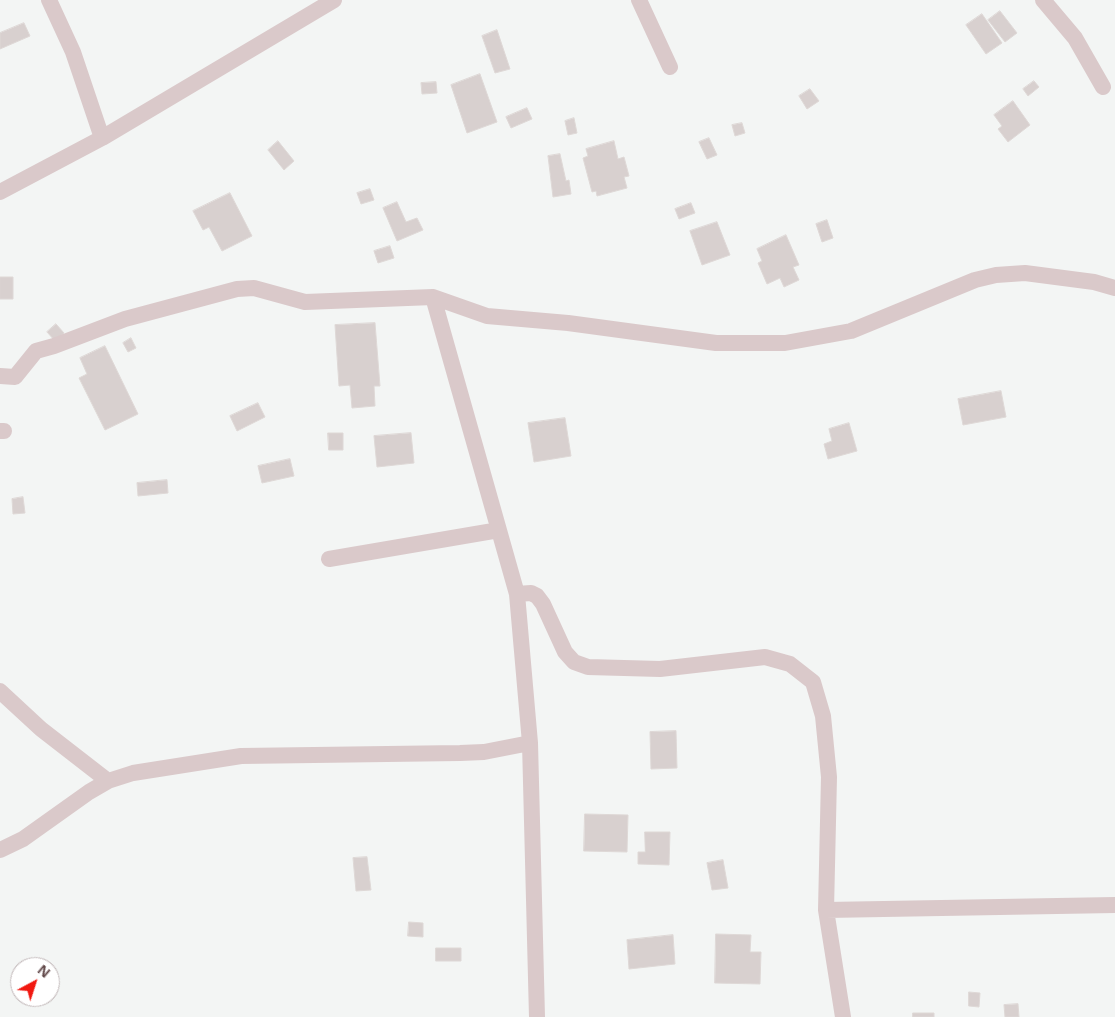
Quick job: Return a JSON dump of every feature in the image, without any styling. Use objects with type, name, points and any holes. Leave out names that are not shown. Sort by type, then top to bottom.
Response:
[{"type":"street","points":[[49,0],[73,52],[102,138]]},
{"type":"street","points":[[0,192],[102,138],[334,0]]},
{"type":"street","points":[[639,0],[670,67]]},
{"type":"street","points":[[1044,0],[1075,38],[1103,87]]},
{"type":"street","points":[[0,376],[15,377],[36,351],[125,319],[237,289],[254,288],[304,302],[432,297],[487,316],[568,323],[716,343],[785,343],[851,331],[974,280],[996,275],[1025,273],[1094,282],[1115,288]]},
{"type":"street","points":[[432,297],[517,594],[530,743],[537,1017]]},
{"type":"street","points":[[329,559],[499,530]]},
{"type":"street","points":[[517,594],[532,593],[537,596],[544,604],[565,652],[574,662],[588,667],[660,669],[765,657],[790,664],[813,682],[823,716],[829,777],[826,910],[843,1017]]},
{"type":"street","points":[[0,691],[42,729],[108,782]]},
{"type":"street","points":[[0,850],[23,839],[108,782],[133,773],[241,756],[484,752],[530,743]]},
{"type":"street","points":[[826,910],[1115,905]]},
{"type":"building","points":[[1000,11],[1017,33],[1005,42],[988,20]]},
{"type":"building","points":[[982,14],[1002,43],[986,54],[966,25]]},
{"type":"building","points":[[24,23],[30,36],[0,49],[0,33]]},
{"type":"building","points":[[497,30],[510,69],[495,73],[482,36]]},
{"type":"building","points":[[480,74],[497,122],[467,133],[451,85]]},
{"type":"building","points":[[1034,81],[1039,87],[1028,96],[1023,89]]},
{"type":"building","points":[[436,82],[437,93],[422,94],[421,83]]},
{"type":"building","points":[[810,89],[819,101],[807,109],[799,96]]},
{"type":"building","points":[[1013,101],[1030,125],[1008,142],[998,129],[1002,126],[994,115]]},
{"type":"building","points":[[527,108],[532,119],[511,128],[506,117]]},
{"type":"building","points":[[574,118],[577,133],[568,135],[565,121]]},
{"type":"building","points":[[742,123],[745,133],[735,136],[732,125]]},
{"type":"building","points":[[709,138],[717,155],[707,159],[699,142]]},
{"type":"building","points":[[278,141],[294,161],[284,170],[268,150]]},
{"type":"building","points":[[614,141],[618,159],[624,157],[629,176],[624,177],[627,188],[597,196],[596,191],[592,192],[583,158],[588,156],[586,149]]},
{"type":"building","points":[[560,154],[566,181],[569,180],[571,194],[553,197],[548,156]]},
{"type":"building","points":[[370,189],[374,200],[361,204],[357,193]]},
{"type":"building","points":[[230,193],[252,236],[222,251],[209,227],[203,230],[193,211]]},
{"type":"building","points":[[397,202],[406,222],[417,218],[423,230],[397,241],[383,208]]},
{"type":"building","points":[[691,203],[695,213],[679,219],[675,209]]},
{"type":"building","points":[[827,220],[833,238],[822,242],[816,224]]},
{"type":"building","points":[[717,222],[730,255],[702,265],[690,231]]},
{"type":"building","points":[[786,235],[799,265],[793,267],[799,280],[784,287],[780,278],[767,284],[758,263],[762,261],[757,249]]},
{"type":"building","points":[[390,246],[394,258],[378,263],[374,251]]},
{"type":"building","points":[[0,277],[13,277],[13,299],[0,299]]},
{"type":"building","points":[[375,323],[380,386],[374,386],[375,406],[352,408],[350,385],[339,386],[335,325]]},
{"type":"building","points":[[56,324],[64,333],[55,341],[47,332]]},
{"type":"building","points":[[131,338],[136,348],[128,352],[123,343]]},
{"type":"building","points":[[105,346],[138,414],[105,430],[79,378],[87,374],[80,358]]},
{"type":"building","points":[[1001,391],[1006,417],[963,425],[958,399]]},
{"type":"building","points":[[258,403],[265,417],[237,431],[230,416]]},
{"type":"building","points":[[565,418],[571,456],[534,462],[528,423]]},
{"type":"building","points":[[849,423],[857,451],[828,459],[824,444],[832,441],[829,429]]},
{"type":"building","points":[[328,433],[343,433],[343,450],[329,450]]},
{"type":"building","points":[[411,433],[414,463],[377,467],[374,436]]},
{"type":"building","points":[[290,459],[294,476],[262,483],[258,466]]},
{"type":"building","points":[[167,480],[168,493],[138,496],[137,483]]},
{"type":"building","points":[[23,497],[25,513],[13,514],[12,499]]},
{"type":"building","points":[[676,731],[677,768],[651,769],[650,732]]},
{"type":"building","points":[[585,814],[628,815],[627,852],[584,851]]},
{"type":"building","points":[[645,832],[670,832],[669,865],[638,864],[638,852],[645,852]]},
{"type":"building","points":[[367,857],[371,890],[356,891],[353,858]]},
{"type":"building","points":[[723,860],[728,888],[712,890],[707,863]]},
{"type":"building","points":[[409,922],[423,923],[423,937],[408,936]]},
{"type":"building","points":[[716,934],[751,935],[750,952],[761,952],[760,984],[715,983]]},
{"type":"building","points":[[673,935],[675,964],[629,969],[627,940]]},
{"type":"building","points":[[436,948],[461,948],[461,961],[436,961]]},
{"type":"building","points":[[969,992],[980,993],[979,1007],[969,1006]]},
{"type":"building","points":[[1018,1004],[1019,1017],[1005,1017],[1004,1005]]},
{"type":"building","points":[[913,1013],[934,1013],[934,1017],[913,1017]]}]
